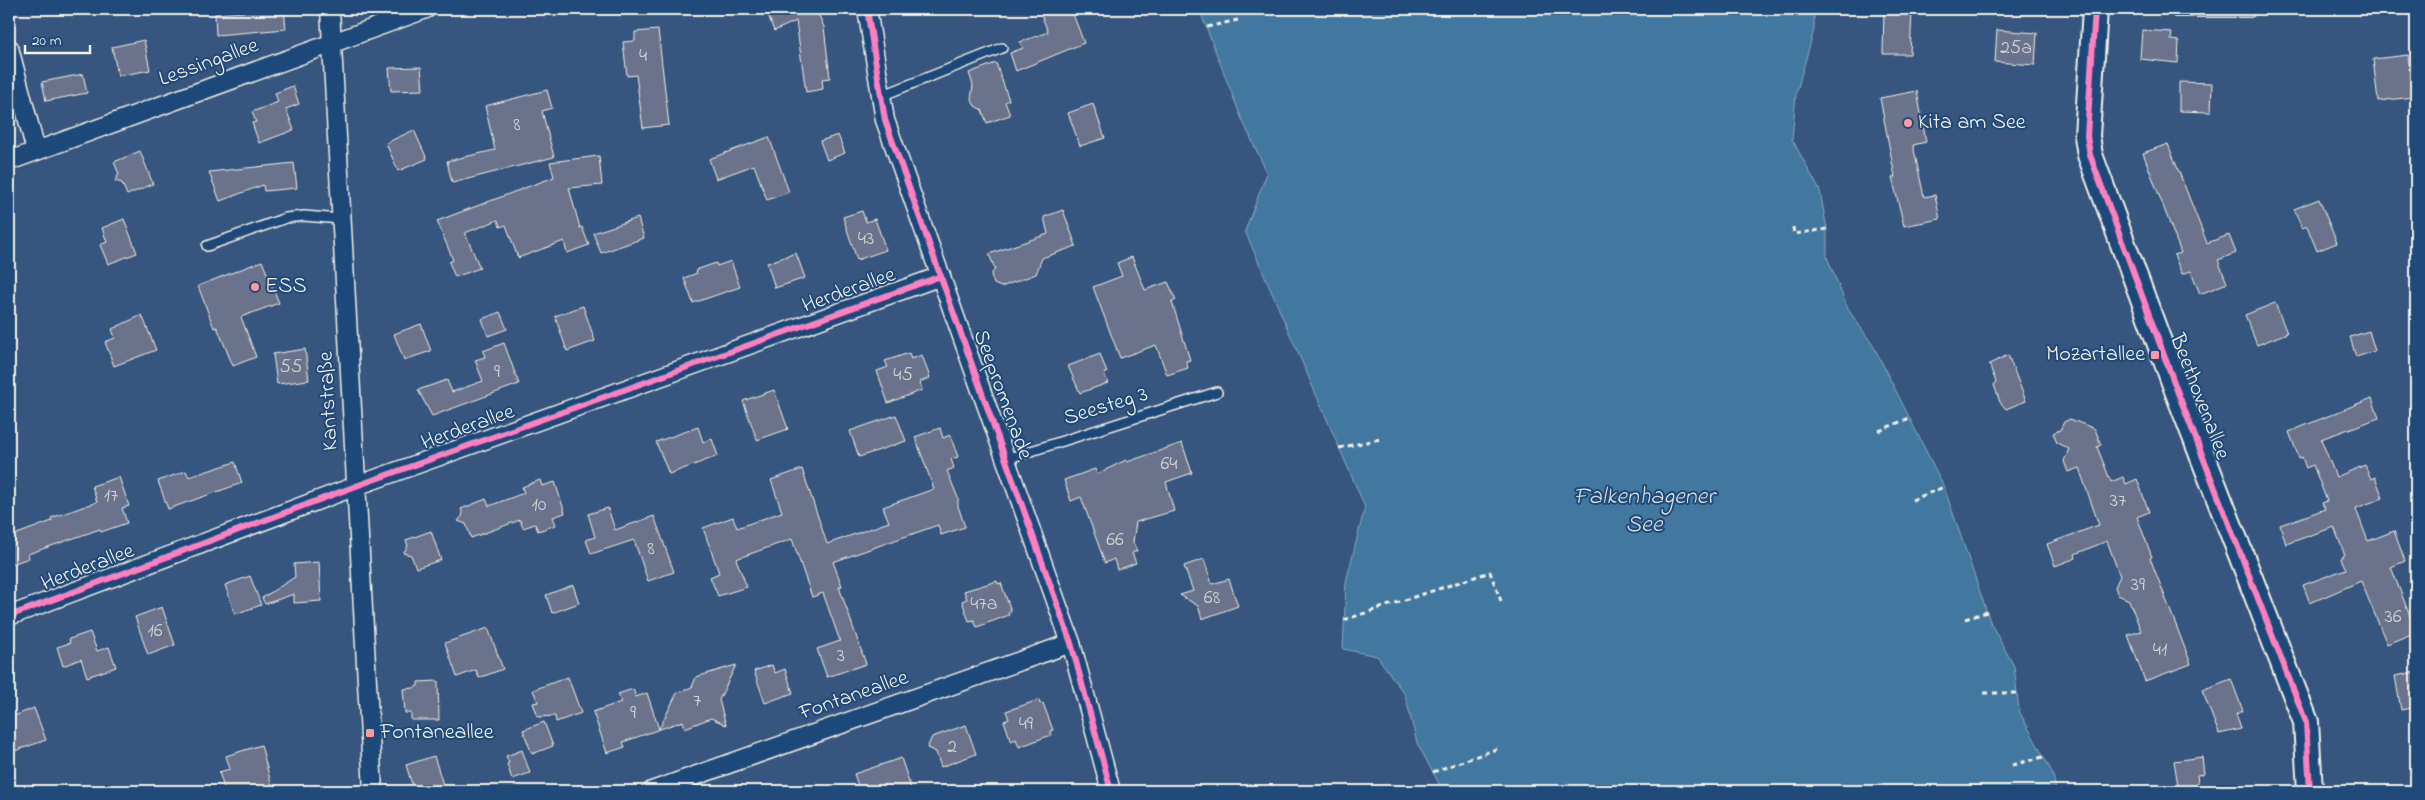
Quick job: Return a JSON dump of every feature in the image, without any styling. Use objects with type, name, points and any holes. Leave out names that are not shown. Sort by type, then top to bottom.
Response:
[{"type":"street","name":"Kantstraße","points":[[330,9],[373,791]]},
{"type":"street","name":"Lessingallee","points":[[9,161],[426,9]]},
{"type":"street","name":"Seepromenade","points":[[867,9],[885,120],[1072,644],[1111,791]]},
{"type":"street","name":"Beethovenallee","points":[[2095,9],[2087,136],[2090,156],[2178,393],[2306,722],[2310,791]]},
{"type":"street","points":[[9,48],[36,150]]},
{"type":"street","name":"Herderallee","points":[[9,616],[356,486],[941,276]]},
{"type":"street","name":"Fontaneallee","points":[[652,791],[1072,644]]},
{"type":"lane","points":[[2172,9],[2176,12],[2250,12]]},
{"type":"lane","points":[[881,96],[1002,48]]},
{"type":"lane","points":[[207,246],[286,218],[304,216],[341,219]]},
{"type":"lane","name":"Seesteg 3","points":[[1006,459],[1217,392]]},
{"type":"path","points":[[1207,27],[1238,20]]},
{"type":"path","points":[[1793,227],[1794,234],[1827,229]]},
{"type":"path","points":[[1879,431],[1910,418]]},
{"type":"path","points":[[1339,448],[1380,439]]},
{"type":"path","points":[[1912,500],[1944,488]]},
{"type":"path","points":[[1344,620],[1490,572],[1500,601]]},
{"type":"path","points":[[1965,619],[1987,612]]},
{"type":"path","points":[[1984,693],[2017,693]]},
{"type":"path","points":[[1432,772],[1499,748]]},
{"type":"path","points":[[2012,765],[2043,757]]},
{"type":"water","name":"Falkenhagener See","points":[[1199,9],[1814,9],[1814,30],[1796,94],[1792,139],[1820,191],[1827,229],[1827,257],[1848,309],[1874,347],[1944,487],[1991,624],[2014,666],[2019,711],[2053,774],[2056,791],[1443,791],[1417,743],[1405,695],[1377,656],[1343,649],[1346,582],[1365,507],[1245,231],[1267,173],[1241,117]]},
{"type":"building","points":[[244,9],[284,9],[286,29],[216,35],[215,14],[244,12]]},
{"type":"building","points":[[766,9],[822,9],[817,11],[824,27],[830,78],[822,79],[823,89],[806,92],[796,21],[774,31]]},
{"type":"building","points":[[1039,9],[1071,9],[1084,43],[1016,71],[1010,53],[1023,48],[1020,42],[1048,32]]},
{"type":"building","points":[[1884,10],[1912,11],[1910,54],[1883,54]]},
{"type":"building","points":[[658,30],[669,125],[643,128],[636,75],[627,76],[623,42],[635,41],[635,32]]},
{"type":"building","points":[[1997,30],[2037,33],[2035,65],[1995,62]]},
{"type":"building","points":[[2142,30],[2172,32],[2171,40],[2179,41],[2178,63],[2140,59]]},
{"type":"building","points":[[144,40],[150,70],[118,76],[112,47]]},
{"type":"building","points":[[2408,55],[2413,97],[2378,101],[2373,59]]},
{"type":"building","points":[[996,63],[1009,100],[1005,102],[1010,115],[987,123],[982,110],[975,106],[971,99],[973,85],[969,73]]},
{"type":"building","points":[[421,67],[423,90],[391,91],[389,68]]},
{"type":"building","points":[[83,74],[87,93],[46,101],[42,82]]},
{"type":"building","points":[[2179,82],[2212,83],[2211,112],[2179,111]]},
{"type":"building","points":[[293,86],[299,104],[286,109],[294,130],[259,143],[252,123],[256,122],[252,112],[278,102],[275,93]]},
{"type":"building","points":[[547,90],[552,108],[542,111],[554,157],[452,183],[447,161],[495,150],[485,106]]},
{"type":"building","points":[[1917,91],[1926,142],[1913,145],[1924,197],[1935,195],[1940,219],[1904,226],[1892,177],[1895,177],[1880,98]]},
{"type":"building","points":[[1093,104],[1105,138],[1080,146],[1068,113]]},
{"type":"building","points":[[414,130],[427,159],[398,171],[386,143]]},
{"type":"building","points":[[838,135],[845,153],[827,160],[820,141]]},
{"type":"building","points":[[769,137],[789,192],[767,200],[754,165],[716,179],[709,159]]},
{"type":"building","points":[[2168,144],[2207,243],[2229,235],[2236,253],[2218,260],[2227,283],[2200,294],[2191,271],[2182,274],[2174,255],[2181,253],[2143,153]]},
{"type":"building","points":[[140,151],[153,184],[127,195],[122,183],[115,181],[119,174],[114,162]]},
{"type":"building","points":[[599,156],[602,185],[569,188],[580,228],[582,227],[589,245],[567,253],[564,241],[518,258],[506,225],[500,227],[498,220],[465,233],[480,268],[455,277],[449,262],[453,260],[437,221],[554,177],[550,162]]},
{"type":"building","points":[[294,163],[297,188],[264,191],[263,185],[220,201],[209,172]]},
{"type":"building","points":[[2319,199],[2337,243],[2317,251],[2307,226],[2302,228],[2294,209]]},
{"type":"building","points":[[1063,210],[1076,246],[1042,258],[1036,274],[1001,287],[994,284],[991,275],[995,269],[989,254],[1048,234],[1044,217]]},
{"type":"building","points":[[862,211],[866,222],[875,219],[886,250],[857,260],[843,217]]},
{"type":"building","points":[[638,218],[644,238],[601,253],[593,233]]},
{"type":"building","points":[[124,219],[137,253],[108,264],[100,245],[107,242],[102,228]]},
{"type":"building","points":[[796,253],[805,278],[775,288],[767,263]]},
{"type":"building","points":[[1132,257],[1145,290],[1168,282],[1176,300],[1172,302],[1190,360],[1186,361],[1188,368],[1167,375],[1156,345],[1120,358],[1093,287],[1122,276],[1117,263]]},
{"type":"building","points":[[262,261],[279,303],[241,317],[256,357],[233,366],[217,327],[214,328],[198,286]]},
{"type":"building","points":[[731,261],[740,287],[693,303],[684,278],[697,273],[696,270],[716,263],[717,266]]},
{"type":"building","points":[[2275,303],[2287,333],[2257,345],[2245,315]]},
{"type":"building","points":[[583,306],[595,341],[567,351],[555,316]]},
{"type":"building","points":[[500,312],[507,329],[488,336],[482,319]]},
{"type":"building","points":[[142,315],[156,350],[114,366],[105,342],[115,338],[112,329]]},
{"type":"building","points":[[421,324],[431,351],[404,360],[394,334]]},
{"type":"building","points":[[2369,331],[2375,351],[2356,357],[2350,337]]},
{"type":"building","points":[[504,343],[519,384],[432,416],[418,390],[447,380],[452,392],[483,381],[475,360],[485,357],[483,351]]},
{"type":"building","points":[[305,349],[309,380],[277,384],[273,354]]},
{"type":"building","points":[[909,353],[911,359],[922,355],[930,378],[920,382],[922,390],[888,403],[877,371],[888,367],[885,361]]},
{"type":"building","points":[[1100,354],[1107,373],[1104,373],[1108,383],[1080,393],[1068,366]]},
{"type":"building","points":[[2008,355],[2026,401],[2006,409],[2000,402],[1994,385],[1996,382],[1989,364]]},
{"type":"building","points":[[774,390],[788,429],[757,440],[743,401]]},
{"type":"building","points":[[2372,398],[2379,418],[2321,439],[2336,477],[2365,465],[2371,479],[2375,477],[2383,498],[2356,508],[2357,512],[2368,541],[2394,531],[2405,561],[2391,567],[2416,632],[2387,644],[2361,581],[2310,603],[2303,585],[2346,569],[2341,559],[2344,553],[2334,527],[2286,544],[2280,525],[2325,509],[2322,503],[2327,501],[2313,465],[2306,468],[2302,457],[2299,458],[2289,432]]},
{"type":"building","points":[[896,415],[906,441],[859,457],[850,431]]},
{"type":"building","points":[[2070,419],[2095,429],[2101,445],[2097,447],[2111,482],[2123,477],[2126,484],[2137,479],[2149,512],[2137,517],[2152,557],[2150,558],[2191,664],[2145,681],[2128,635],[2141,631],[2129,600],[2118,595],[2115,587],[2120,576],[2107,541],[2075,554],[2076,558],[2055,566],[2047,544],[2099,525],[2079,468],[2068,472],[2064,461],[2069,449],[2057,443],[2053,433],[2060,430],[2064,422]]},
{"type":"building","points":[[698,427],[703,442],[712,439],[718,456],[669,474],[656,442]]},
{"type":"building","points":[[940,428],[943,438],[950,435],[958,457],[951,459],[954,468],[947,471],[958,498],[958,506],[965,527],[941,535],[938,525],[833,562],[842,586],[839,587],[866,664],[827,677],[817,649],[840,641],[823,593],[812,597],[792,539],[736,559],[747,587],[718,596],[710,577],[719,573],[703,528],[733,517],[737,528],[782,512],[771,480],[802,469],[827,544],[889,522],[883,507],[934,489],[915,437]]},
{"type":"building","points":[[1182,443],[1192,473],[1166,482],[1174,511],[1136,522],[1133,542],[1137,551],[1132,553],[1136,563],[1117,570],[1114,559],[1105,563],[1081,497],[1071,501],[1064,480],[1095,469],[1097,474],[1126,460],[1127,462]]},
{"type":"building","points":[[235,462],[242,483],[168,509],[158,481],[186,471],[189,477]]},
{"type":"building","points":[[119,477],[129,506],[122,508],[127,523],[101,532],[100,529],[28,554],[29,558],[9,565],[9,537],[52,521],[51,518],[97,502],[92,486]]},
{"type":"building","points":[[540,480],[542,486],[555,482],[565,513],[553,517],[556,525],[538,531],[535,524],[523,528],[520,520],[471,538],[466,524],[458,521],[463,515],[461,509],[486,499],[489,506],[524,493],[522,487]]},
{"type":"building","points":[[608,508],[615,530],[654,516],[674,572],[648,581],[634,540],[591,554],[586,540],[595,537],[588,514]]},
{"type":"building","points":[[431,531],[441,560],[416,568],[411,555],[403,553],[408,546],[406,540]]},
{"type":"building","points":[[1204,559],[1212,584],[1229,579],[1238,606],[1202,619],[1198,606],[1180,595],[1193,591],[1184,566]]},
{"type":"building","points":[[319,562],[321,601],[294,603],[294,594],[265,604],[262,598],[295,577],[294,564]]},
{"type":"building","points":[[250,576],[261,605],[235,614],[225,585]]},
{"type":"building","points":[[997,581],[998,584],[1001,583],[1011,611],[1008,612],[1009,615],[977,627],[974,620],[969,621],[962,601],[967,599],[964,591]]},
{"type":"building","points":[[573,585],[579,603],[552,613],[546,595]]},
{"type":"building","points":[[162,607],[175,645],[148,655],[135,617]]},
{"type":"building","points":[[488,628],[503,669],[479,678],[476,670],[457,677],[445,643]]},
{"type":"building","points":[[90,632],[97,651],[109,647],[116,667],[87,677],[81,659],[63,666],[57,647],[70,643],[69,639]]},
{"type":"building","points":[[736,665],[719,700],[726,725],[711,718],[685,728],[683,721],[623,742],[625,747],[607,753],[593,712],[621,702],[618,694],[633,689],[636,697],[647,693],[659,729],[677,693],[692,687],[696,677]]},
{"type":"building","points":[[772,665],[775,673],[785,669],[793,693],[765,703],[754,671]]},
{"type":"building","points":[[2416,672],[2416,707],[2401,710],[2395,676]]},
{"type":"building","points":[[568,677],[581,713],[556,722],[555,716],[538,717],[533,703],[538,702],[533,690]]},
{"type":"building","points":[[2231,679],[2243,711],[2236,714],[2241,729],[2219,734],[2202,690]]},
{"type":"building","points":[[438,681],[439,720],[411,720],[411,713],[405,713],[403,689],[414,688],[418,686],[418,682]]},
{"type":"building","points":[[1039,700],[1040,704],[1043,703],[1053,730],[1050,731],[1051,735],[1019,747],[1016,739],[1011,741],[1004,721],[1009,719],[1006,711]]},
{"type":"building","points":[[34,708],[46,740],[9,753],[9,718]]},
{"type":"building","points":[[544,722],[553,746],[532,754],[523,730]]},
{"type":"building","points":[[966,725],[976,754],[941,767],[936,752],[927,748],[932,737]]},
{"type":"building","points":[[261,745],[273,791],[225,791],[219,772],[230,769],[226,756]]},
{"type":"building","points":[[522,750],[530,773],[512,779],[506,756]]},
{"type":"building","points":[[434,756],[445,791],[414,791],[406,765]]},
{"type":"building","points":[[2202,757],[2204,774],[2197,775],[2199,791],[2179,791],[2174,761]]},
{"type":"building","points":[[901,758],[912,791],[860,791],[854,774]]},
{"type":"cycle path","points":[[867,9],[885,120],[1071,643],[1111,791]]},
{"type":"cycle path","points":[[2095,9],[2087,136],[2090,155],[2178,393],[2306,722],[2310,791]]},
{"type":"cycle path","points":[[9,616],[356,486],[941,276]]},
{"type":"place","name":"Kita am See","points":[[1908,123]]},
{"type":"place","name":"ESS","points":[[255,287]]},
{"type":"place","name":"Mozartallee","points":[[2155,355]]},
{"type":"place","name":"Fontaneallee","points":[[370,733]]}]
